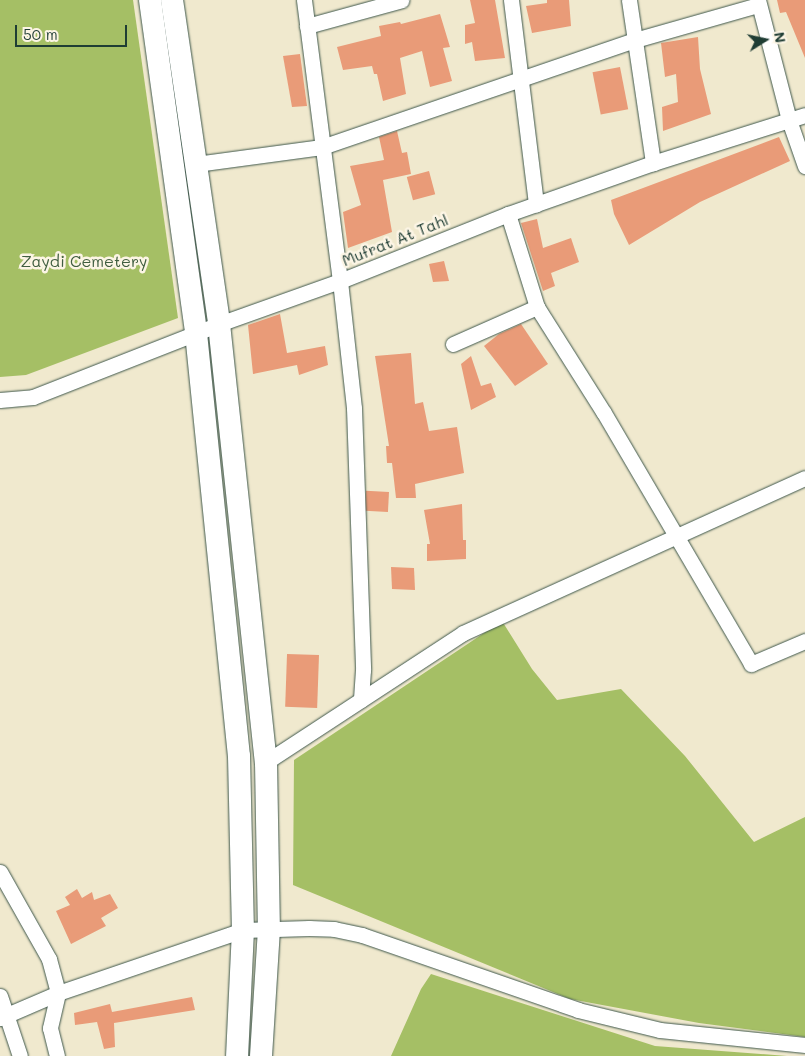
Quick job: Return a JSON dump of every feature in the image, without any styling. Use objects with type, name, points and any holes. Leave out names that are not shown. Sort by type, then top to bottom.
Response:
[{"type":"main road","points":[[150,0],[196,333],[239,756],[243,930],[238,1056]]},
{"type":"main road","points":[[172,0],[219,324],[266,762],[269,929],[261,1056]]},
{"type":"street","points":[[304,0],[340,281],[354,408],[363,670],[361,700]]},
{"type":"street","points":[[307,26],[402,0]]},
{"type":"street","points":[[511,0],[536,204]]},
{"type":"street","points":[[629,0],[653,163]]},
{"type":"street","points":[[196,164],[322,147],[634,40],[758,2],[789,120],[805,166]]},
{"type":"street","name":"Mufrat At Tahl","points":[[0,400],[33,397],[219,324],[340,281],[508,214],[653,163],[805,115]]},
{"type":"street","points":[[508,214],[537,307],[604,413],[752,664],[805,641]]},
{"type":"street","points":[[453,344],[537,307]]},
{"type":"street","points":[[0,410],[33,397]]},
{"type":"street","points":[[266,762],[463,633],[805,478]]},
{"type":"street","points":[[0,872],[49,959],[58,992],[50,1028],[57,1056]]},
{"type":"street","points":[[4,1017],[58,992],[243,930],[334,929],[362,935],[578,1010],[660,1030],[805,1044]]},
{"type":"street","points":[[0,996],[4,1017],[20,1056]]},
{"type":"green space","name":"Zaydi Cemetery","points":[[0,0],[133,0],[178,318],[26,375],[0,377]]},
{"type":"green space","points":[[502,621],[532,669],[557,700],[621,689],[685,756],[754,842],[805,817],[805,1037],[699,1023],[570,999],[293,885],[294,760]]},
{"type":"green space","points":[[431,974],[655,1046],[787,1056],[391,1056],[421,989]]},
{"type":"building","points":[[470,0],[495,0],[505,58],[475,61],[472,42],[465,44],[465,25],[475,23]]},
{"type":"building","points":[[547,0],[569,0],[571,26],[532,33],[526,6],[547,3]]},
{"type":"building","points":[[777,0],[805,0],[805,58],[786,12],[780,13]]},
{"type":"building","points":[[440,14],[450,47],[443,48],[452,81],[430,87],[422,51],[400,58],[406,94],[383,101],[377,74],[374,74],[372,66],[343,70],[337,47],[381,36],[379,26],[400,22],[401,24]]},
{"type":"building","points":[[698,37],[700,69],[711,114],[663,131],[662,107],[678,102],[676,74],[665,77],[661,43]]},
{"type":"building","points":[[300,54],[307,106],[292,107],[283,56]]},
{"type":"building","points":[[620,67],[628,109],[601,115],[593,72]]},
{"type":"building","points":[[397,131],[402,153],[407,152],[411,174],[383,180],[392,232],[348,248],[343,212],[361,205],[350,166],[384,160],[379,137]]},
{"type":"building","points":[[779,137],[790,161],[700,202],[629,245],[614,214],[611,200]]},
{"type":"building","points":[[429,171],[435,194],[413,200],[407,177]]},
{"type":"building","points":[[537,219],[543,248],[571,238],[579,262],[551,273],[555,286],[543,291],[521,223]]},
{"type":"building","points":[[444,261],[449,281],[433,282],[429,264]]},
{"type":"building","points":[[280,314],[287,353],[325,346],[328,365],[299,375],[297,365],[253,374],[248,325]]},
{"type":"building","points":[[521,324],[548,364],[515,386],[484,346],[499,334]]},
{"type":"building","points":[[411,353],[415,404],[423,402],[429,431],[457,427],[464,473],[415,484],[416,498],[396,498],[392,463],[387,463],[386,446],[389,446],[375,356]]},
{"type":"building","points":[[471,356],[481,386],[491,383],[496,397],[471,410],[461,364]]},
{"type":"building","points":[[366,491],[389,492],[388,512],[365,511]]},
{"type":"building","points":[[462,504],[463,540],[466,540],[466,559],[427,561],[427,544],[430,544],[424,510]]},
{"type":"building","points":[[391,567],[414,568],[415,590],[392,589]]},
{"type":"building","points":[[287,654],[319,655],[317,708],[285,707]]},
{"type":"building","points":[[77,889],[82,898],[92,892],[94,900],[110,894],[118,908],[101,918],[106,926],[71,944],[56,911],[70,905],[65,897]]},
{"type":"building","points":[[192,997],[195,1010],[114,1023],[115,1047],[104,1049],[97,1022],[75,1025],[74,1013],[110,1004],[112,1012]]}]
